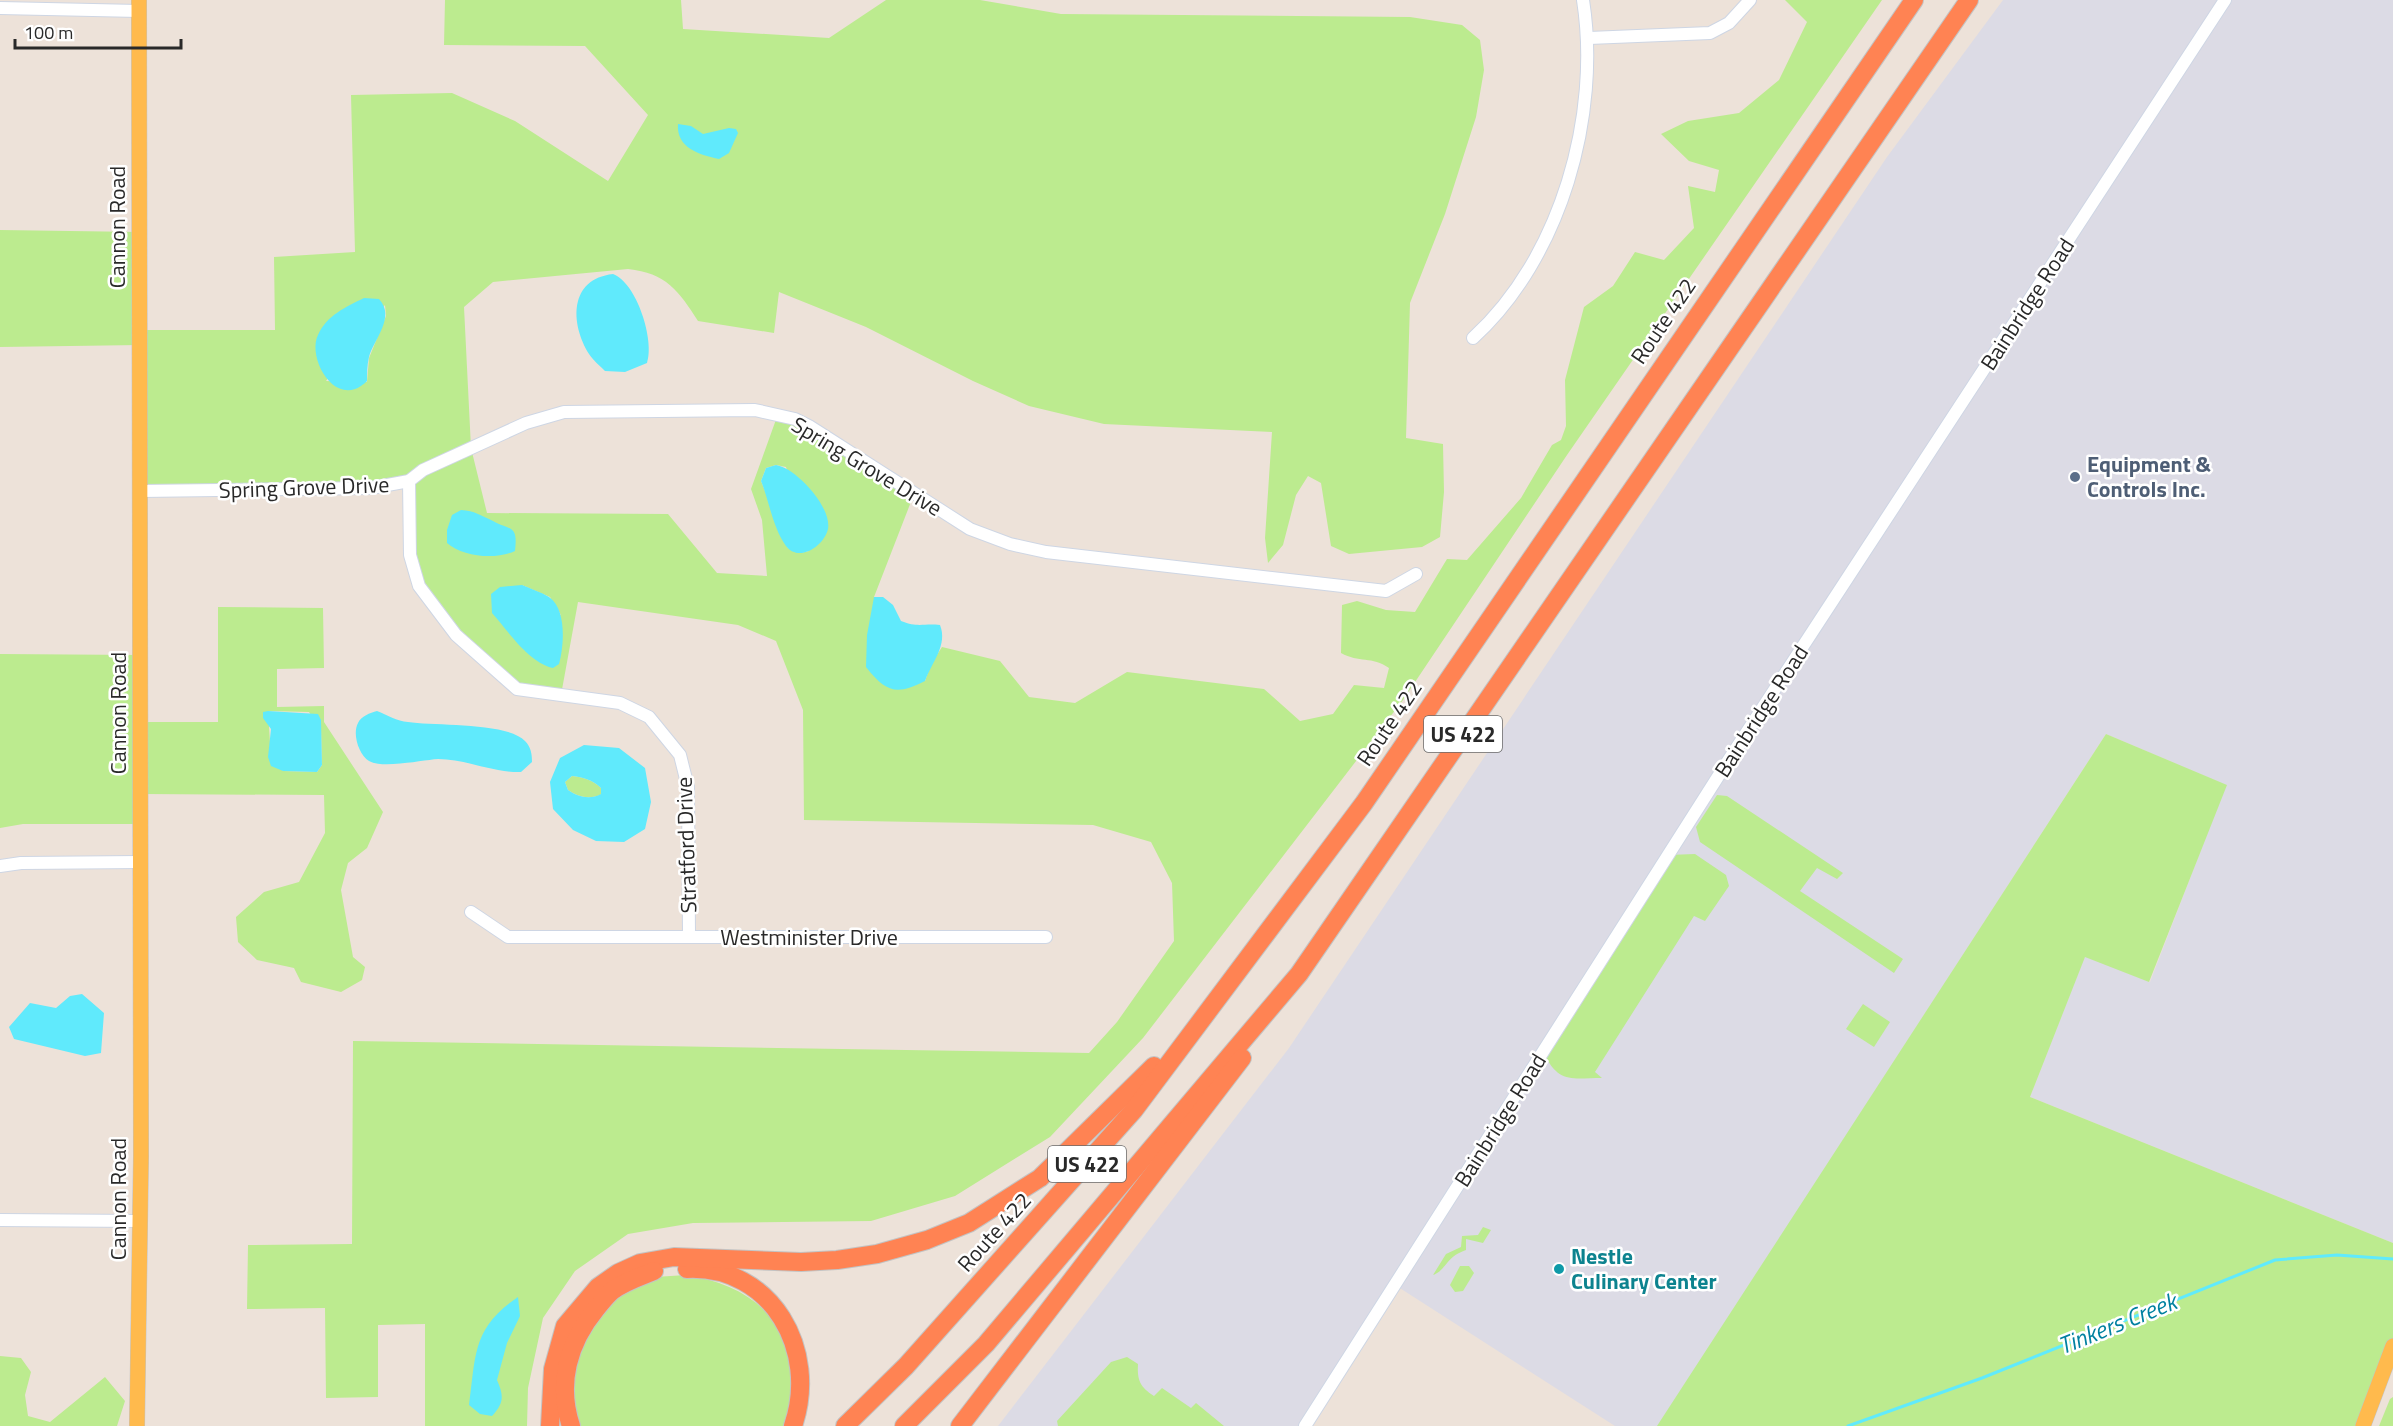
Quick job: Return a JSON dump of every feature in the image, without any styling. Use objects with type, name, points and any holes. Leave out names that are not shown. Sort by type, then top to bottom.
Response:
[{"type":"highway","name":"Route 422","points":[[844,1426],[906,1366],[1134,1110],[1364,803],[1914,0]]},
{"type":"highway","name":"US 422","points":[[904,1426],[986,1344],[1299,974],[1969,0]]},
{"type":"highway","points":[[550,1426],[553,1369],[566,1326],[598,1287],[618,1273],[640,1263],[675,1257],[801,1262],[877,1254],[927,1240],[969,1223],[1014,1197],[1066,1155],[1145,1077],[1305,881]]},
{"type":"highway","points":[[960,1426],[1225,1084],[1299,974]]},
{"type":"highway","points":[[571,1426],[565,1393],[566,1368],[572,1346],[586,1321],[610,1292],[634,1279],[657,1270],[700,1268],[743,1280],[772,1303],[792,1334],[802,1376],[798,1413],[793,1426]]},
{"type":"main road","name":"Cannon Road","points":[[138,1426],[141,491],[139,5]]},
{"type":"main road","points":[[2363,1426],[2393,1346]]},
{"type":"street","points":[[1473,338],[1491,321],[1531,264],[1551,229],[1571,172],[1586,110],[1589,38],[1583,0]]},
{"type":"street","points":[[1589,38],[1710,33],[1729,23],[1750,0]]},
{"type":"street","name":"Bainbridge Road","points":[[1305,1426],[1720,773],[2225,0]]},
{"type":"street","points":[[0,8],[139,5]]},
{"type":"street","name":"Spring Grove Drive","points":[[141,491],[370,488],[409,482],[423,470],[517,427],[564,412],[755,410],[795,418],[970,529],[1010,544],[1046,552],[1386,591],[1416,574]]},
{"type":"street","name":"Stratford Drive","points":[[409,482],[410,555],[419,586],[456,635],[518,689],[620,703],[649,717],[681,755],[688,788],[689,937]]},
{"type":"street","points":[[0,866],[140,862]]},
{"type":"street","name":"Westminister Drive","points":[[471,912],[508,937],[1046,937]]},
{"type":"street","points":[[0,1220],[140,1221]]},
{"type":"shaded area","points":[[2003,0],[2393,0],[2393,1243],[2030,1097],[2085,956],[2150,982],[2226,785],[2106,734],[1658,1426],[1615,1426],[1395,1285],[1305,1426],[998,1426],[1289,1048],[1887,157]]},
{"type":"green space","points":[[445,0],[681,0],[683,29],[829,38],[886,0],[980,0],[1061,14],[1410,17],[1462,25],[1480,40],[1484,70],[1476,117],[1445,214],[1410,303],[1406,438],[1443,444],[1444,492],[1440,537],[1422,547],[1349,554],[1331,546],[1321,483],[1308,476],[1296,495],[1283,545],[1268,563],[1265,538],[1272,432],[1104,424],[1029,406],[973,381],[866,327],[779,292],[774,333],[698,321],[678,292],[662,279],[628,269],[493,282],[464,307],[471,448],[487,513],[668,514],[717,573],[767,576],[762,520],[751,489],[778,414],[914,494],[874,597],[925,681],[931,664],[942,647],[1000,661],[1029,697],[1075,703],[1127,672],[1264,689],[1300,721],[1333,714],[1354,685],[1384,688],[1389,668],[1377,662],[1341,653],[1342,605],[1357,601],[1386,610],[1415,612],[1447,559],[1467,560],[1521,498],[1552,445],[1561,440],[1566,426],[1565,380],[1584,307],[1613,286],[1635,252],[1664,260],[1694,228],[1688,186],[1715,192],[1719,170],[1689,161],[1661,134],[1688,121],[1739,113],[1779,80],[1807,22],[1785,0],[1882,0],[1567,455],[1403,700],[1143,1038],[1050,1137],[955,1196],[871,1221],[693,1223],[628,1234],[575,1271],[543,1318],[528,1388],[527,1426],[425,1426],[425,1324],[378,1325],[378,1397],[326,1398],[325,1308],[247,1309],[248,1245],[352,1244],[353,1041],[1089,1053],[1117,1022],[1174,941],[1172,883],[1151,842],[1093,825],[804,820],[803,710],[776,641],[738,625],[578,602],[561,695],[517,689],[490,664],[419,586],[409,482],[145,488],[140,345],[0,347],[0,230],[140,232],[140,330],[275,330],[274,257],[355,252],[351,95],[452,93],[515,121],[608,181],[648,115],[585,46],[444,45]],"holes":[[[385,305],[386,316],[369,358],[367,382],[326,381]],[[776,465],[786,467],[809,551],[800,553],[788,548],[761,481],[766,468]],[[522,585],[550,597],[561,615]]]},
{"type":"green space","points":[[218,607],[323,608],[324,668],[277,669],[277,707],[324,706],[324,722],[383,812],[367,848],[348,863],[341,890],[353,957],[365,967],[362,980],[341,992],[301,982],[294,968],[257,960],[238,942],[236,917],[264,892],[299,882],[325,833],[324,795],[141,794],[140,824],[23,824],[0,828],[0,654],[140,655],[141,722],[218,722]],"holes":[[[268,711],[309,712],[321,730],[322,765],[317,772],[283,771],[270,742]]]},
{"type":"green space","points":[[2106,734],[2227,785],[2149,982],[2085,957],[2030,1097],[2393,1243],[2393,1346],[2363,1426],[1657,1426]]},
{"type":"green space","points":[[572,776],[595,783],[601,788],[602,794],[589,797],[580,796],[568,790],[565,782]]},
{"type":"green space","points":[[1717,795],[1727,796],[1843,873],[1837,879],[1817,868],[1800,891],[1903,959],[1894,973],[1700,842],[1696,827]]},
{"type":"green space","points":[[1695,854],[1726,875],[1729,886],[1705,921],[1694,916],[1595,1072],[1602,1078],[1573,1078],[1560,1074],[1554,1070],[1543,1052],[1668,855]]},
{"type":"green space","points":[[1863,1004],[1890,1022],[1874,1047],[1846,1029]]},
{"type":"green space","points":[[1483,1227],[1491,1230],[1483,1243],[1466,1239],[1466,1250],[1454,1256],[1438,1273],[1433,1275],[1446,1254],[1461,1247],[1462,1236],[1478,1235]]},
{"type":"green space","points":[[1460,1266],[1469,1266],[1474,1273],[1463,1291],[1455,1292],[1450,1285]]},
{"type":"green space","points":[[686,1275],[725,1285],[742,1293],[770,1317],[781,1332],[789,1350],[794,1371],[793,1391],[786,1426],[576,1426],[569,1395],[581,1336],[615,1296],[655,1277]]},
{"type":"green space","points":[[0,1356],[21,1358],[31,1372],[25,1395],[28,1416],[50,1422],[105,1377],[125,1401],[117,1426],[0,1426]]},
{"type":"green space","points":[[1127,1357],[1138,1364],[1140,1383],[1149,1393],[1154,1396],[1162,1388],[1191,1408],[1196,1403],[1224,1426],[1058,1426],[1057,1421],[1111,1362]]},
{"type":"green space","points":[[2393,1397],[2393,1426],[2379,1426],[2390,1399]]},
{"type":"water","points":[[678,124],[691,126],[703,134],[729,128],[736,129],[738,133],[729,153],[719,159],[704,155],[685,145],[678,132]]},
{"type":"water","points":[[613,274],[630,289],[636,300],[642,314],[648,341],[647,363],[625,372],[605,371],[592,358],[583,342],[577,316],[577,304],[588,284]]},
{"type":"water","points":[[364,298],[379,299],[384,306],[385,321],[369,357],[367,381],[357,388],[346,390],[337,387],[323,373],[318,363],[316,343],[326,322],[344,308]]},
{"type":"water","points":[[776,465],[793,473],[811,490],[819,500],[828,520],[828,529],[822,541],[804,553],[791,551],[786,546],[774,523],[761,481],[766,468]]},
{"type":"water","points":[[461,510],[470,511],[512,530],[515,536],[515,551],[499,556],[480,556],[454,548],[447,543],[447,530],[452,515]]},
{"type":"water","points":[[522,585],[549,597],[559,610],[563,628],[562,648],[559,664],[553,668],[535,660],[527,653],[492,613],[491,594],[500,587]]},
{"type":"water","points":[[874,597],[883,597],[893,605],[901,621],[917,625],[940,625],[941,646],[925,681],[906,689],[892,689],[880,682],[866,667],[867,635]]},
{"type":"water","points":[[377,711],[404,721],[487,728],[516,735],[529,746],[532,762],[521,772],[438,759],[392,764],[375,763],[362,754],[356,728],[361,718]]},
{"type":"water","points":[[263,712],[318,714],[321,720],[322,765],[317,772],[283,771],[271,766],[268,757],[271,729],[263,718]]},
{"type":"water","points":[[584,745],[619,748],[645,768],[651,802],[645,829],[624,842],[596,841],[573,830],[553,809],[550,782],[560,758]],"holes":[[[572,776],[595,783],[601,788],[601,794],[584,797],[568,790],[565,782]]]},
{"type":"water","points":[[82,994],[104,1013],[101,1053],[85,1056],[14,1039],[9,1027],[30,1003],[56,1008],[70,996]]},
{"type":"water","points":[[518,1297],[520,1316],[507,1343],[497,1380],[502,1395],[501,1403],[492,1416],[480,1414],[469,1405],[475,1357],[479,1344],[492,1320]]},
{"type":"waterway","name":"Tinkers Creek","points":[[1848,1426],[1982,1378],[2275,1260],[2337,1255],[2393,1259]]},
{"type":"place","name":"Equipment & Controls Inc.","points":[[2075,477]]},
{"type":"place","name":"Nestle Culinary Center","points":[[1559,1269]]}]
